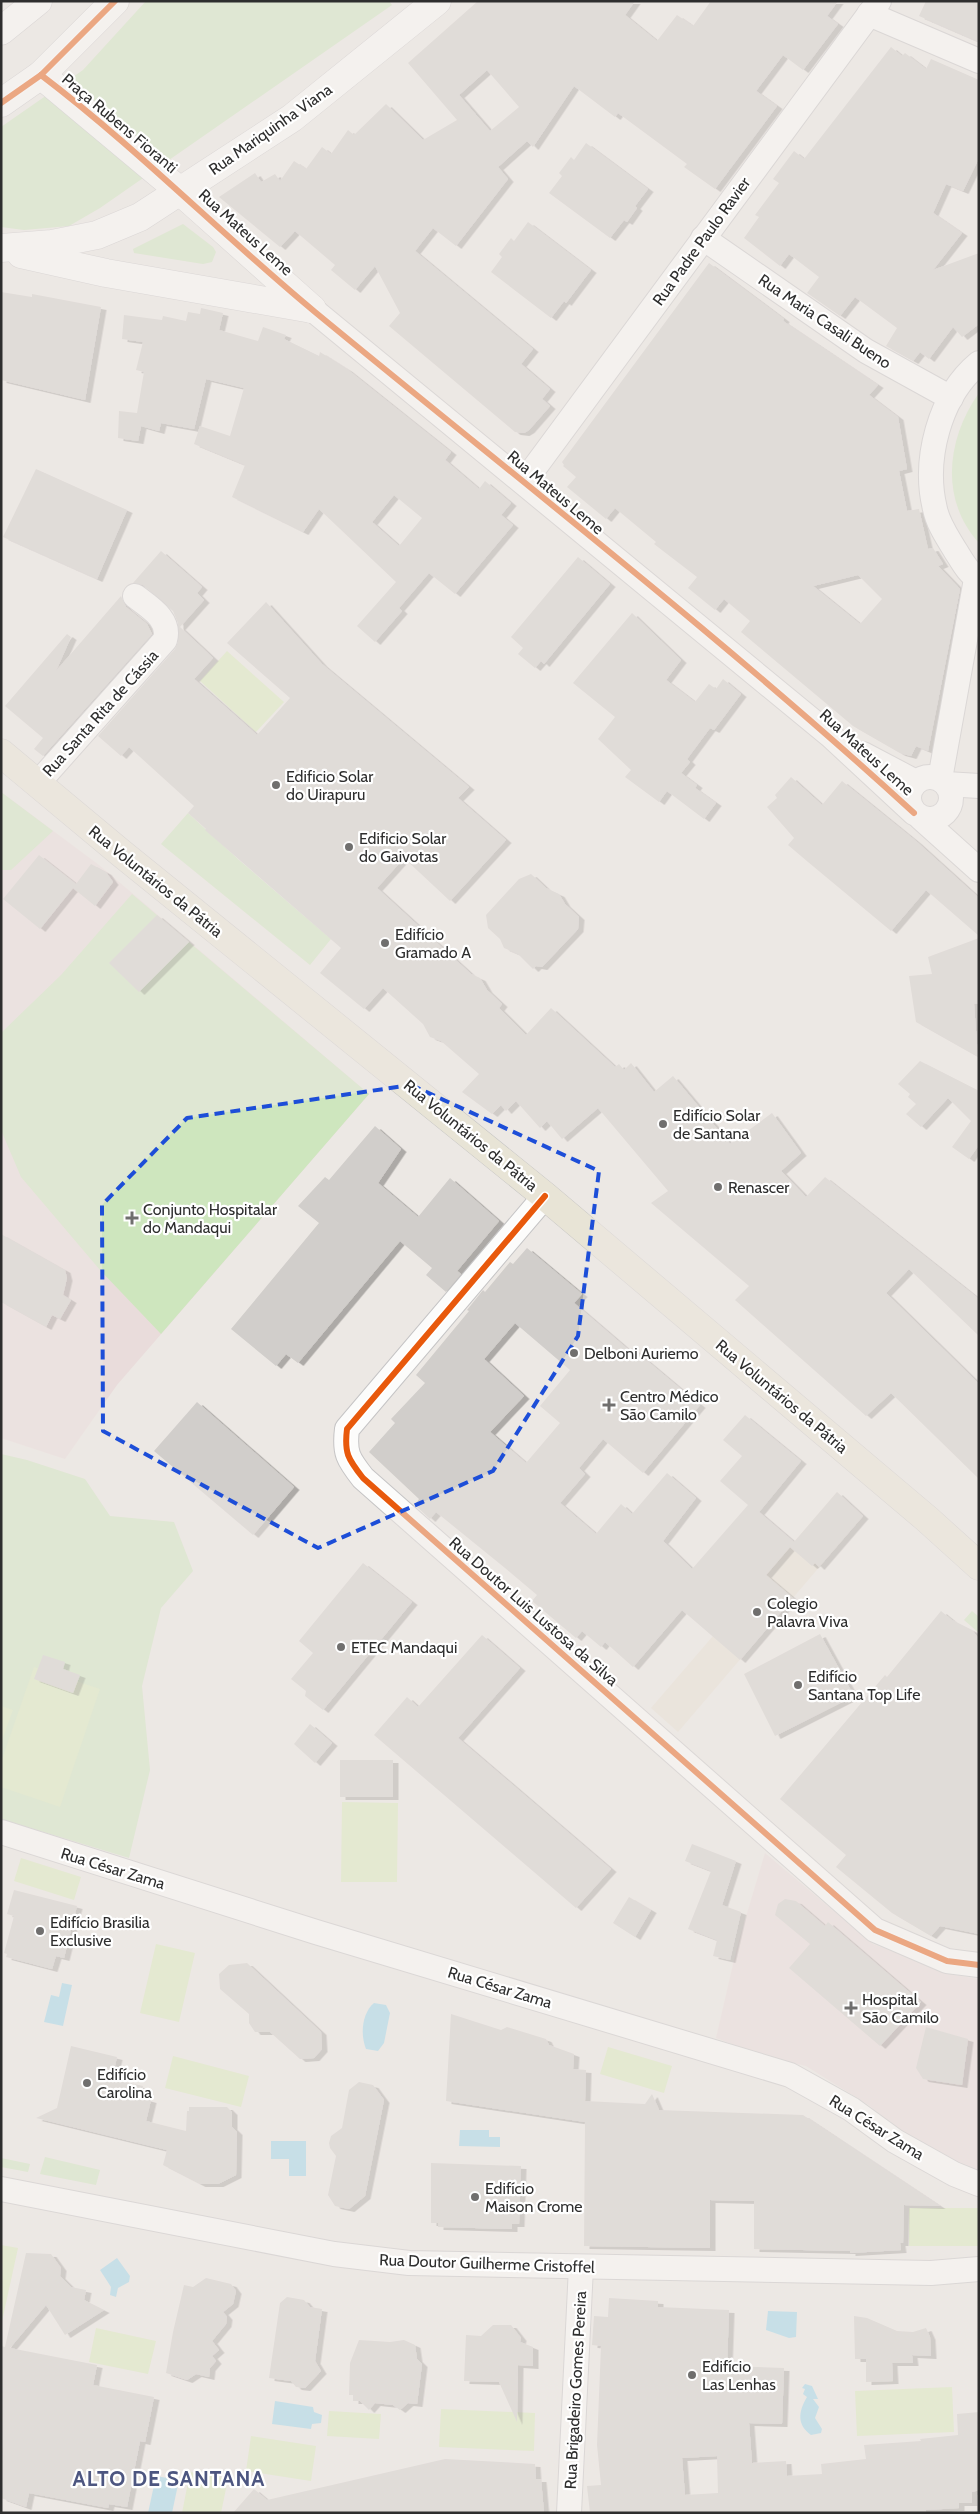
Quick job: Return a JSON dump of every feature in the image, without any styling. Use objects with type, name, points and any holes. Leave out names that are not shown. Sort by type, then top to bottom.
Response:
[{"type":"main road","name":"Rua Voluntários da Pátria","points":[[1,753],[546,1196],[927,1519],[979,1566]]},
{"type":"street","points":[[1,31],[38,1]]},
{"type":"street","points":[[1,103],[41,76],[115,1]]},
{"type":"street","name":"Rua Mariquinha Viana","points":[[1,249],[52,244],[97,235],[140,217],[292,118],[437,1]]},
{"type":"street","points":[[874,8],[979,61]]},
{"type":"street","name":"Rua Padre Paulo Ravier","points":[[524,482],[874,8]]},
{"type":"street","points":[[1,84],[41,76]]},
{"type":"street","name":"Praça Rubens Fioranti","points":[[41,76],[181,192]]},
{"type":"street","name":"Rua Mateus Leme","points":[[181,192],[312,309],[831,736],[975,867]]},
{"type":"street","name":"Rua Maria Casali Bueno","points":[[703,238],[866,351],[951,398]]},
{"type":"street","name":"Rua Mariquinha Viana","points":[[1,249],[106,272],[312,309]]},
{"type":"street","points":[[947,811],[950,791],[943,782],[977,579],[955,549],[935,510],[930,471],[936,438],[951,398],[963,379],[979,363]]},
{"type":"street","name":"Rua Santa Rita de Cássia","points":[[37,784],[165,640],[167,635],[163,621],[135,596]]},
{"type":"street","name":"Rua Mateus Leme","points":[[831,736],[916,782]]},
{"type":"street","points":[[979,786],[923,778],[916,782],[908,797],[917,815],[937,819],[947,811],[979,801]]},
{"type":"street","name":"Rua Mateus Leme","points":[[947,811],[975,867]]},
{"type":"street","name":"Rua Doutor Luis Lustosa da Silva","points":[[546,1196],[347,1429],[344,1447],[349,1460],[363,1478],[875,1930],[947,1961],[979,1964]]},
{"type":"street","name":"Rua César Zama","points":[[1,1832],[316,1932],[790,2075],[851,2109],[895,2141],[954,2174],[979,2184]]},
{"type":"street","name":"Rua Doutor Guilherme Cristoffel","points":[[1,2189],[334,2254],[409,2263],[930,2273],[979,2269]]},
{"type":"street","name":"Rua Brigadeiro Gomes Pereira","points":[[569,2513],[581,2267]]},
{"type":"highlighted area","points":[[411,1085],[599,1171],[578,1336],[493,1471],[318,1548],[103,1431],[102,1205],[187,1118]]},
{"type":"shaded area","name":"Conjunto Hospitalar do Mandaqui","points":[[1,792],[99,865],[369,1094],[117,1385],[65,1459],[1,1438]]},
{"type":"shaded area","name":"Colegio Palavra Viva","points":[[837,1492],[863,1516],[678,1732],[651,1708]]},
{"type":"shaded area","name":"Hospital São Camilo","points":[[765,1853],[873,1944],[954,1975],[979,1979],[979,2176],[905,2137],[870,2106],[806,2066],[766,2057],[716,2038],[737,1947]]},
{"type":"green space","points":[[146,1],[389,1],[392,5],[100,208],[69,226],[24,230],[1,227],[1,127],[83,70]]},
{"type":"green space","points":[[183,224],[213,247],[216,252],[212,262],[203,264],[134,253],[133,249]]},
{"type":"green space","points":[[979,393],[979,543],[966,526],[958,507],[953,488],[952,468],[954,449],[960,429]]},
{"type":"green space","points":[[227,651],[284,702],[256,732],[200,681]]},
{"type":"green space","points":[[1,792],[53,831],[11,870],[1,870]]},
{"type":"green space","points":[[188,813],[239,860],[331,939],[310,965],[161,844]]},
{"type":"green space","name":"Conjunto Hospitalar do Mandaqui","points":[[132,894],[369,1094],[161,1334],[100,1270],[21,1177],[1,1130],[1,1033],[61,975]]},
{"type":"green space","points":[[1,1454],[27,1460],[85,1479],[110,1516],[174,1522],[193,1571],[161,1608],[142,1686],[150,1770],[129,1858],[1,1819]]},
{"type":"green space","points":[[972,1611],[979,1617],[979,1633],[964,1620]]},
{"type":"green space","points":[[34,1667],[100,1689],[60,1807],[1,1787],[1,1762]]},
{"type":"green space","points":[[1,1706],[13,1710],[1,1743]]},
{"type":"green space","points":[[342,1802],[398,1803],[397,1882],[341,1882]]},
{"type":"green space","points":[[21,1858],[81,1877],[74,1900],[14,1881]]},
{"type":"green space","points":[[156,1944],[195,1953],[179,2022],[140,2013]]},
{"type":"green space","points":[[608,2047],[672,2066],[664,2093],[600,2074]]},
{"type":"green space","points":[[173,2056],[249,2076],[241,2107],[165,2088]]},
{"type":"green space","points":[[45,2157],[100,2170],[96,2185],[40,2174]]},
{"type":"green space","points":[[1,2158],[30,2164],[28,2172],[1,2167]]},
{"type":"green space","points":[[909,2208],[979,2208],[979,2246],[909,2246]]},
{"type":"green space","points":[[1,2245],[18,2248],[1,2326]]},
{"type":"green space","points":[[96,2328],[156,2341],[148,2374],[89,2362]]},
{"type":"green space","points":[[952,2387],[954,2432],[857,2436],[855,2391]]},
{"type":"green space","points":[[441,2409],[535,2413],[534,2451],[439,2447]]},
{"type":"green space","points":[[329,2411],[381,2414],[379,2439],[327,2436]]},
{"type":"green space","points":[[251,2436],[316,2446],[311,2481],[246,2471]]},
{"type":"green space","points":[[190,2472],[228,2479],[221,2513],[182,2513]]},
{"type":"water","points":[[62,1983],[72,1985],[63,2026],[44,2022],[51,1995],[59,1997]]},
{"type":"water","points":[[374,2003],[386,2005],[390,2013],[384,2043],[378,2051],[366,2049],[363,2037],[363,2024],[367,2012]]},
{"type":"water","points":[[460,2130],[489,2130],[489,2137],[500,2137],[500,2147],[459,2146]]},
{"type":"water","points":[[271,2141],[306,2141],[306,2176],[289,2176],[289,2159],[271,2159]]},
{"type":"water","points":[[117,2258],[130,2276],[129,2282],[118,2288],[116,2297],[110,2295],[111,2287],[100,2270]]},
{"type":"water","points":[[768,2311],[797,2312],[796,2337],[789,2338],[766,2330]]},
{"type":"water","points":[[805,2384],[812,2386],[818,2399],[813,2399],[819,2407],[815,2418],[822,2429],[821,2433],[811,2435],[801,2423],[802,2408],[807,2397],[803,2394],[805,2389],[802,2388]]},
{"type":"water","points":[[275,2401],[313,2407],[314,2412],[322,2415],[321,2423],[312,2424],[311,2429],[272,2424]]},
{"type":"water","points":[[156,2476],[179,2480],[172,2513],[148,2513]]},
{"type":"building","points":[[478,1],[635,1],[625,15],[657,41],[677,15],[693,26],[711,1],[838,1],[827,16],[838,24],[803,70],[783,55],[756,91],[777,106],[715,189],[684,167],[687,164],[618,113],[615,117],[574,86],[533,147],[527,141],[498,167],[508,179],[456,246],[433,228],[415,251],[533,349],[521,364],[550,389],[542,399],[550,406],[529,430],[524,433],[515,432],[389,326],[400,313],[375,266],[355,290],[331,270],[335,265],[295,231],[280,247],[219,197],[255,173],[261,182],[275,174],[280,181],[294,161],[306,169],[322,147],[331,154],[348,130],[354,135],[386,104],[423,140],[457,120],[408,63]],"holes":[[[487,70],[519,107],[490,131],[459,95]]]},
{"type":"building","points":[[926,1],[979,1],[979,42],[919,16]]},
{"type":"building","points":[[891,47],[902,56],[905,53],[926,69],[931,59],[979,80],[979,158],[963,191],[946,184],[933,213],[962,233],[933,270],[979,253],[979,324],[962,337],[953,327],[929,359],[920,352],[913,361],[886,346],[897,328],[855,297],[840,316],[807,293],[819,277],[789,254],[780,266],[744,238],[759,217],[755,215],[779,183],[773,179],[794,151],[804,159]]},
{"type":"building","points":[[586,143],[648,189],[635,206],[637,208],[627,222],[624,220],[610,238],[549,193],[562,176],[559,173],[571,157],[574,160]]},
{"type":"building","points":[[528,222],[591,270],[566,303],[564,301],[551,318],[491,272],[502,257],[499,254],[511,238],[514,241]]},
{"type":"building","points":[[709,263],[784,319],[783,321],[878,385],[869,395],[898,417],[907,469],[899,471],[907,511],[919,509],[928,549],[933,548],[943,564],[938,566],[960,589],[928,751],[916,746],[911,756],[900,753],[853,726],[741,632],[750,621],[724,599],[715,610],[688,588],[697,577],[654,544],[656,542],[615,508],[606,519],[567,487],[576,477],[563,466],[562,462]],"holes":[[[858,575],[882,599],[860,624],[813,586]]]},
{"type":"building","points":[[1,292],[32,297],[32,294],[101,307],[85,400],[1,380]]},
{"type":"building","points":[[201,308],[223,313],[219,330],[258,341],[263,327],[286,335],[284,339],[319,356],[320,352],[347,369],[451,452],[445,460],[479,489],[485,481],[511,503],[501,515],[513,525],[455,594],[429,573],[399,608],[402,611],[375,642],[357,626],[396,582],[319,509],[303,532],[232,497],[245,465],[194,444],[200,426],[230,436],[244,388],[206,379],[194,429],[161,423],[159,431],[141,426],[138,441],[118,438],[119,411],[137,413],[144,372],[136,370],[143,342],[122,339],[124,315],[162,320],[163,316],[186,321],[188,312],[200,314]],"holes":[[[394,495],[422,518],[399,546],[372,522]]]},
{"type":"building","points":[[36,469],[127,510],[97,579],[3,537]]},
{"type":"building","points":[[161,551],[202,587],[197,593],[204,600],[180,627],[213,658],[194,679],[257,735],[290,698],[227,643],[266,602],[322,664],[469,787],[458,798],[506,840],[450,901],[404,858],[377,888],[471,974],[480,978],[487,990],[502,1004],[499,1008],[526,1035],[551,1008],[615,1067],[619,1064],[624,1070],[631,1063],[654,1092],[673,1076],[730,1144],[772,1113],[801,1153],[781,1171],[806,1197],[825,1177],[979,1299],[979,1336],[909,1269],[886,1293],[979,1384],[979,1479],[891,1393],[866,1416],[735,1300],[749,1286],[651,1203],[668,1191],[598,1108],[562,1139],[547,1121],[540,1128],[516,1101],[506,1111],[501,1105],[492,1114],[462,1092],[479,1074],[441,1041],[430,1037],[423,1024],[383,988],[364,1009],[320,973],[341,948],[205,830],[188,813],[194,806],[129,747],[121,756],[98,736],[175,649],[178,642],[178,623],[173,611],[143,585],[133,583]]},
{"type":"building","points":[[578,557],[610,584],[544,664],[541,661],[535,668],[518,654],[523,648],[511,637]]},
{"type":"building","points":[[121,596],[126,607],[147,624],[152,634],[43,756],[34,749],[43,738],[5,706],[67,634],[71,637],[56,671]]},
{"type":"building","points":[[632,613],[681,660],[666,680],[695,702],[709,684],[716,689],[723,679],[741,694],[714,730],[710,728],[687,759],[690,762],[681,773],[697,785],[695,788],[716,803],[704,819],[667,791],[659,802],[625,777],[631,770],[598,739],[615,717],[573,683]]},
{"type":"building","points":[[791,777],[822,805],[842,781],[916,841],[979,898],[979,936],[926,890],[891,931],[808,862],[788,845],[794,838],[767,807],[777,798],[775,795]]},
{"type":"building","points":[[39,855],[76,884],[91,864],[106,872],[113,882],[95,906],[73,888],[40,929],[3,899]]},
{"type":"building","points":[[531,874],[546,888],[559,894],[565,904],[579,917],[578,929],[542,967],[536,966],[533,969],[518,954],[504,948],[500,939],[488,928],[486,915],[519,879]]},
{"type":"building","points":[[157,915],[189,942],[139,992],[109,963]]},
{"type":"building","points":[[979,938],[979,1003],[974,1004],[978,1057],[916,1022],[909,976],[932,974],[928,957]]},
{"type":"building","points":[[920,1061],[979,1091],[979,1145],[969,1159],[952,1147],[971,1121],[948,1098],[921,1127],[906,1114],[916,1104],[908,1097],[910,1094],[898,1084]]},
{"type":"building","points":[[375,1126],[401,1149],[378,1183],[418,1217],[450,1178],[499,1221],[457,1271],[461,1274],[446,1292],[426,1275],[432,1268],[400,1241],[298,1363],[286,1354],[276,1366],[231,1329],[319,1223],[298,1206],[325,1177],[329,1180]]},
{"type":"building","points":[[1,1234],[65,1270],[67,1278],[63,1295],[71,1300],[60,1319],[52,1315],[46,1327],[1,1302]]},
{"type":"building","points":[[527,1248],[582,1294],[574,1303],[630,1351],[632,1348],[700,1405],[643,1473],[603,1439],[579,1468],[585,1474],[560,1503],[596,1534],[621,1504],[632,1514],[667,1473],[696,1498],[663,1541],[692,1569],[748,1505],[720,1481],[742,1456],[723,1440],[745,1415],[801,1461],[759,1512],[794,1542],[837,1492],[863,1516],[819,1567],[815,1563],[812,1566],[790,1547],[766,1575],[793,1598],[740,1660],[682,1610],[633,1667],[605,1642],[601,1647],[582,1631],[576,1638],[532,1601],[537,1595],[505,1568],[436,1512],[430,1519],[415,1505],[419,1499],[369,1452],[395,1423],[391,1419],[425,1383],[416,1375],[469,1311],[467,1310],[483,1290],[485,1292],[510,1262],[513,1264]],"holes":[[[515,1323],[570,1370],[540,1406],[560,1423],[526,1463],[490,1432],[524,1396],[484,1359]]]},
{"type":"building","points":[[197,1402],[294,1487],[253,1535],[154,1451]]},
{"type":"building","name":"ETEC Mandaqui","points":[[363,1563],[412,1602],[323,1710],[305,1696],[306,1691],[291,1679],[313,1653],[299,1641]]},
{"type":"building","points":[[941,1611],[952,1620],[972,1630],[979,1639],[979,1934],[940,1926],[931,1936],[892,1913],[836,1867],[846,1855],[780,1799],[885,1675],[887,1677]]},
{"type":"building","name":"Edifício Santana Top Life","points":[[820,1634],[854,1696],[775,1736],[744,1674]]},
{"type":"building","points":[[482,1635],[520,1668],[458,1738],[611,1869],[576,1908],[374,1735],[407,1697],[418,1707]]},
{"type":"building","points":[[43,1655],[65,1662],[63,1669],[80,1675],[73,1693],[34,1679]]},
{"type":"building","points":[[310,1724],[332,1743],[315,1763],[294,1744]]},
{"type":"building","points":[[340,1760],[393,1760],[393,1797],[340,1797]]},
{"type":"building","points":[[692,1844],[736,1861],[722,1905],[741,1912],[730,1960],[713,1956],[717,1940],[688,1929],[711,1871],[685,1861]]},
{"type":"building","name":"Edifício Brasilia Exclusive","points":[[14,1890],[77,1906],[64,1958],[56,1956],[52,1969],[6,1957],[7,1954],[4,1953],[14,1916],[7,1914]]},
{"type":"building","points":[[629,1897],[651,1910],[635,1937],[613,1923]]},
{"type":"building","points":[[785,1899],[796,1901],[825,1926],[828,1922],[921,2002],[880,2046],[789,1968],[810,1944],[775,1915],[778,1904]]},
{"type":"building","points":[[247,1963],[321,2032],[322,2049],[314,2058],[300,2059],[270,2032],[255,2032],[249,2023],[249,2014],[220,1989],[219,1974],[229,1965]]},
{"type":"building","points":[[451,2014],[501,2030],[507,2027],[546,2039],[549,2045],[574,2054],[573,2069],[586,2070],[585,2101],[645,2104],[652,2094],[659,2110],[803,2115],[940,2206],[904,2205],[903,2243],[900,2243],[901,2250],[850,2253],[850,2251],[754,2249],[754,2201],[710,2200],[710,2248],[584,2246],[585,2122],[446,2101]]},
{"type":"building","points":[[926,2027],[968,2039],[962,2085],[923,2079],[916,2068]]},
{"type":"building","points":[[71,2046],[117,2057],[112,2079],[143,2086],[140,2097],[151,2100],[146,2121],[186,2131],[189,2107],[227,2107],[232,2112],[232,2127],[237,2132],[236,2175],[218,2184],[200,2184],[163,2165],[167,2150],[36,2118],[57,2108]]},
{"type":"building","points":[[359,2082],[373,2085],[384,2100],[365,2196],[349,2209],[335,2206],[328,2195],[336,2156],[329,2143],[331,2136],[342,2128],[349,2090]]},
{"type":"building","name":"Edifício Maison Crome","points":[[431,2163],[521,2166],[519,2224],[512,2224],[512,2229],[438,2227],[438,2223],[431,2223]]},
{"type":"building","points":[[26,2253],[51,2254],[61,2268],[60,2276],[71,2287],[86,2290],[84,2300],[104,2310],[65,2335],[46,2305],[10,2348],[97,2365],[93,2385],[154,2397],[145,2442],[140,2441],[127,2507],[109,2504],[108,2508],[29,2493],[26,2507],[1,2498],[1,2346],[5,2347]]},
{"type":"building","points":[[206,2278],[231,2284],[236,2291],[233,2304],[223,2312],[227,2317],[226,2324],[212,2341],[219,2350],[212,2356],[216,2361],[210,2368],[209,2377],[196,2374],[187,2380],[166,2373],[173,2332],[184,2285],[193,2287]]},
{"type":"building","points":[[287,2297],[304,2300],[310,2307],[322,2309],[315,2361],[321,2371],[305,2388],[296,2387],[291,2381],[269,2378],[280,2303]]},
{"type":"building","points":[[609,2298],[658,2301],[658,2307],[729,2310],[727,2366],[784,2368],[782,2424],[749,2423],[752,2463],[786,2461],[787,2476],[822,2474],[821,2464],[866,2459],[864,2445],[921,2441],[920,2439],[958,2435],[957,2414],[979,2412],[979,2490],[972,2492],[972,2503],[959,2503],[959,2508],[926,2510],[926,2513],[590,2513],[587,2486],[601,2485],[597,2445],[601,2346],[592,2345],[594,2316],[608,2317]],"holes":[[[717,2456],[718,2493],[685,2495],[682,2458]]]},
{"type":"building","points":[[854,2316],[867,2318],[897,2331],[913,2332],[926,2328],[930,2337],[931,2356],[912,2355],[913,2363],[892,2363],[893,2381],[866,2382],[866,2359],[855,2359]]},
{"type":"building","points":[[493,2325],[511,2325],[521,2338],[520,2342],[533,2347],[533,2366],[518,2365],[517,2422],[499,2382],[464,2381],[466,2335],[481,2336]]},
{"type":"building","points":[[359,2340],[390,2342],[404,2340],[415,2345],[417,2359],[422,2364],[417,2404],[408,2403],[400,2410],[393,2405],[375,2403],[369,2410],[360,2401],[353,2401],[353,2395],[349,2395],[350,2363]]},
{"type":"building","points":[[445,2459],[535,2464],[536,2479],[541,2479],[544,2513],[233,2513],[254,2489],[267,2500]]},
{"type":"cycle path","points":[[1,103],[41,75],[115,1]]},
{"type":"cycle path","points":[[41,75],[111,132],[280,283],[618,558],[768,684],[914,813]]},
{"type":"cycle path","points":[[545,1196],[347,1429],[347,1450],[354,1466],[363,1478],[875,1930],[947,1961],[979,1965]]},
{"type":"place","name":"Edificio Solar do Uirapuru","points":[[276,785]]},
{"type":"place","name":"Edificio Solar do Gaivotas","points":[[349,847]]},
{"type":"place","name":"Edifício Gramado A","points":[[385,943]]},
{"type":"place","name":"Edifício Solar de Santana","points":[[663,1124]]},
{"type":"place","name":"Renascer","points":[[718,1187]]},
{"type":"place","name":"Conjunto Hospitalar do Mandaqui","points":[[132,1218]]},
{"type":"place","name":"Delboni Auriemo","points":[[574,1353]]},
{"type":"place","name":"Centro Médico São Camilo","points":[[609,1405]]},
{"type":"place","name":"Colegio Palavra Viva","points":[[757,1612]]},
{"type":"place","name":"ETEC Mandaqui","points":[[341,1647]]},
{"type":"place","name":"Edifício Santana Top Life","points":[[798,1685]]},
{"type":"place","name":"Edifício Brasilia Exclusive","points":[[40,1931]]},
{"type":"place","name":"Hospital São Camilo","points":[[851,2008]]},
{"type":"place","name":"Edifício Carolina","points":[[87,2083]]},
{"type":"place","name":"Edifício Maison Crome","points":[[475,2197]]},
{"type":"place","name":"Edifício Las Lenhas","points":[[692,2375]]},
{"type":"district","name":"ALTO DE SANTANA","points":[[169,2479]]}]
